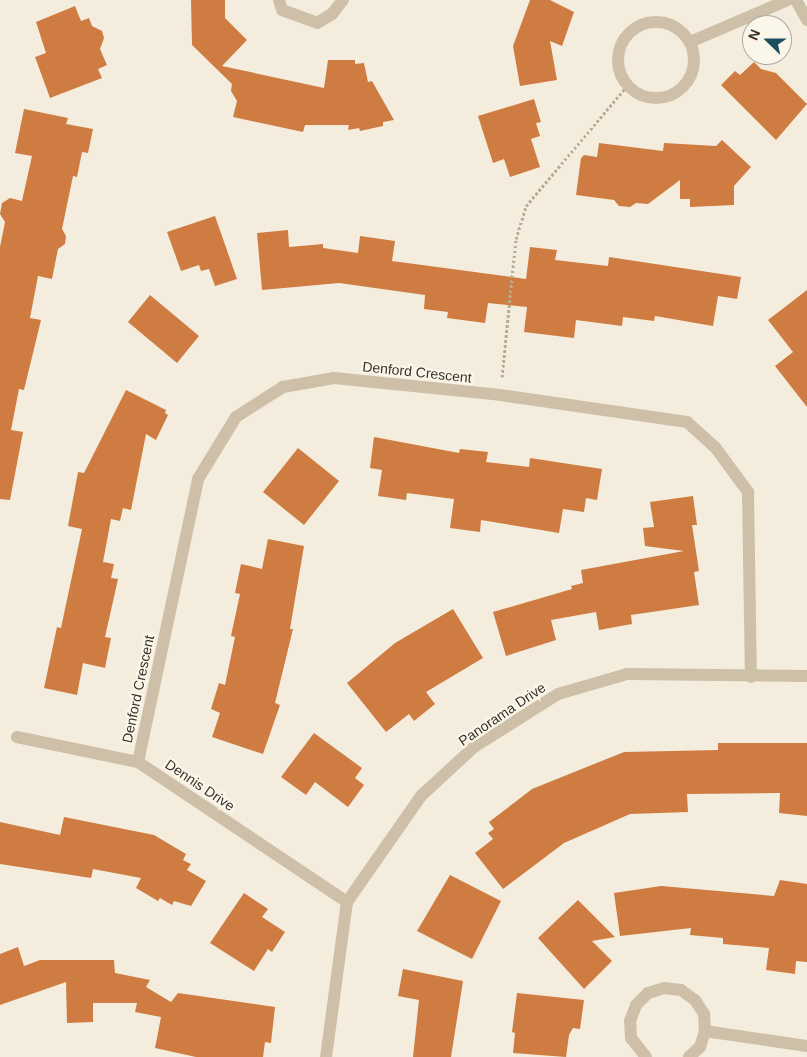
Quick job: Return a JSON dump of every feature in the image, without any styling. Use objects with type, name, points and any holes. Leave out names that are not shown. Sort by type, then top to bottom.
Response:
[{"type":"street","points":[[279,0],[282,10],[317,23],[332,14],[342,0]]},
{"type":"street","points":[[690,42],[788,0]]},
{"type":"street","points":[[796,0],[807,20]]},
{"type":"street","points":[[654,21],[669,24],[681,31],[690,42],[693,68],[678,91],[652,98],[639,94],[628,85],[620,74],[618,59],[621,45],[628,33],[640,25],[654,21]]},
{"type":"street","name":"Denford Crescent","points":[[138,762],[198,479],[236,417],[283,387],[334,378],[500,395],[687,422],[715,447],[748,492],[751,677]]},
{"type":"street","name":"Panorama Drive","points":[[326,1057],[347,902],[421,796],[474,747],[558,694],[627,674],[751,677],[807,676]]},
{"type":"street","name":"Dennis Drive","points":[[17,736],[138,762],[347,902]]},
{"type":"street","points":[[646,1057],[631,1038],[630,1021],[636,1005],[648,993],[664,988],[681,990],[695,1000],[704,1014],[705,1031],[700,1047],[689,1057]]},
{"type":"street","points":[[705,1031],[807,1046]]},
{"type":"path","points":[[500,395],[516,239],[526,206],[628,85]]},
{"type":"building","points":[[191,0],[225,0],[225,18],[247,40],[222,66],[324,88],[328,60],[355,60],[355,64],[364,63],[368,82],[372,81],[394,120],[383,122],[383,126],[360,131],[359,128],[348,130],[349,125],[305,125],[303,132],[233,117],[237,101],[231,91],[232,84],[192,45]]},
{"type":"building","points":[[530,0],[550,0],[574,12],[562,46],[550,41],[557,80],[520,86],[513,46]]},
{"type":"building","points":[[75,6],[81,21],[89,18],[92,26],[102,31],[104,38],[100,49],[107,65],[98,69],[102,78],[50,98],[35,57],[46,53],[36,22]]},
{"type":"building","points":[[751,65],[757,65],[761,69],[776,73],[807,104],[776,140],[721,85],[735,71],[740,75]]},
{"type":"building","points":[[534,99],[541,122],[536,123],[540,136],[531,139],[540,167],[510,177],[504,159],[493,163],[478,116]]},
{"type":"building","points":[[24,109],[68,118],[66,124],[93,129],[88,153],[82,152],[77,177],[73,176],[62,229],[66,236],[65,244],[58,249],[52,279],[38,276],[30,318],[41,320],[24,390],[19,389],[11,430],[23,432],[10,500],[0,499],[0,247],[5,222],[0,214],[2,203],[10,198],[22,201],[32,156],[15,153]]},
{"type":"building","points":[[722,140],[751,167],[734,186],[734,205],[690,207],[690,199],[680,199],[680,180],[648,204],[636,203],[630,207],[619,206],[614,200],[576,195],[581,158],[584,155],[597,157],[599,143],[663,151],[664,143],[716,146]]},
{"type":"building","points":[[215,216],[237,279],[215,286],[209,269],[201,271],[199,265],[181,271],[167,232]]},
{"type":"building","points":[[288,230],[289,247],[323,244],[323,248],[358,253],[360,236],[395,241],[392,261],[526,279],[530,247],[557,250],[555,260],[608,266],[609,257],[741,277],[737,299],[718,296],[713,326],[655,316],[654,321],[623,317],[622,326],[576,320],[574,338],[524,332],[527,307],[488,303],[485,323],[447,318],[448,312],[424,309],[425,295],[339,283],[262,290],[257,233]]},
{"type":"building","points":[[807,290],[807,407],[775,366],[793,352],[768,320]]},
{"type":"building","points":[[150,295],[199,336],[177,363],[128,322]]},
{"type":"building","points":[[126,390],[166,410],[165,413],[168,415],[156,440],[146,434],[131,510],[123,508],[120,521],[111,519],[103,562],[114,564],[111,578],[118,579],[105,637],[111,638],[105,668],[83,663],[77,695],[44,688],[57,627],[61,628],[82,529],[68,526],[78,472],[84,473]]},
{"type":"building","points":[[374,437],[459,453],[460,449],[488,452],[486,462],[529,467],[530,458],[602,469],[597,500],[586,498],[584,512],[563,509],[559,533],[481,520],[480,532],[450,528],[454,499],[407,493],[406,500],[378,496],[382,470],[370,468]]},
{"type":"building","points":[[298,448],[339,481],[304,525],[263,492]]},
{"type":"building","points":[[693,496],[697,525],[692,525],[699,571],[694,572],[699,605],[631,615],[632,624],[599,630],[596,612],[551,620],[556,640],[506,656],[493,612],[572,589],[571,586],[583,583],[581,570],[684,551],[645,546],[643,528],[654,527],[650,502]]},
{"type":"building","points":[[268,539],[304,546],[290,629],[293,629],[275,703],[280,705],[263,754],[212,737],[220,713],[211,709],[219,683],[225,685],[235,637],[231,636],[240,594],[235,593],[241,564],[262,569]]},
{"type":"building","points":[[453,609],[483,658],[426,692],[435,704],[414,721],[409,714],[386,732],[347,683],[395,643]]},
{"type":"building","points":[[314,733],[362,768],[355,778],[364,785],[348,807],[315,782],[306,795],[281,777]]},
{"type":"building","points":[[718,743],[807,743],[807,816],[779,813],[780,793],[687,794],[688,812],[630,814],[564,843],[503,889],[475,853],[493,839],[488,833],[494,829],[489,822],[532,789],[624,752],[718,750]]},
{"type":"building","points":[[64,817],[154,835],[186,854],[183,860],[191,864],[187,870],[206,881],[191,906],[174,901],[172,905],[160,898],[158,901],[136,888],[141,878],[93,869],[91,878],[0,864],[0,822],[60,835]]},
{"type":"building","points":[[450,875],[501,901],[472,959],[417,931]]},
{"type":"building","points":[[780,880],[807,884],[807,962],[796,961],[795,974],[766,970],[769,948],[723,944],[723,938],[690,935],[691,928],[620,936],[614,893],[661,886],[774,896]]},
{"type":"building","points":[[244,893],[268,909],[262,917],[285,932],[272,952],[268,949],[254,971],[210,943]]},
{"type":"building","points":[[578,900],[615,937],[592,941],[612,961],[584,989],[538,938]]},
{"type":"building","points":[[18,947],[24,966],[40,960],[114,960],[115,973],[150,980],[146,987],[171,1002],[178,993],[275,1007],[271,1043],[265,1042],[263,1057],[196,1057],[155,1048],[161,1017],[135,1012],[137,1003],[93,1003],[93,1022],[67,1023],[66,982],[0,1005],[0,954]]},
{"type":"building","points":[[403,969],[463,981],[451,1057],[413,1057],[419,1000],[398,996]]},
{"type":"building","points":[[517,993],[584,1000],[580,1029],[573,1028],[569,1035],[566,1057],[513,1053],[515,1033],[512,1032]]}]
